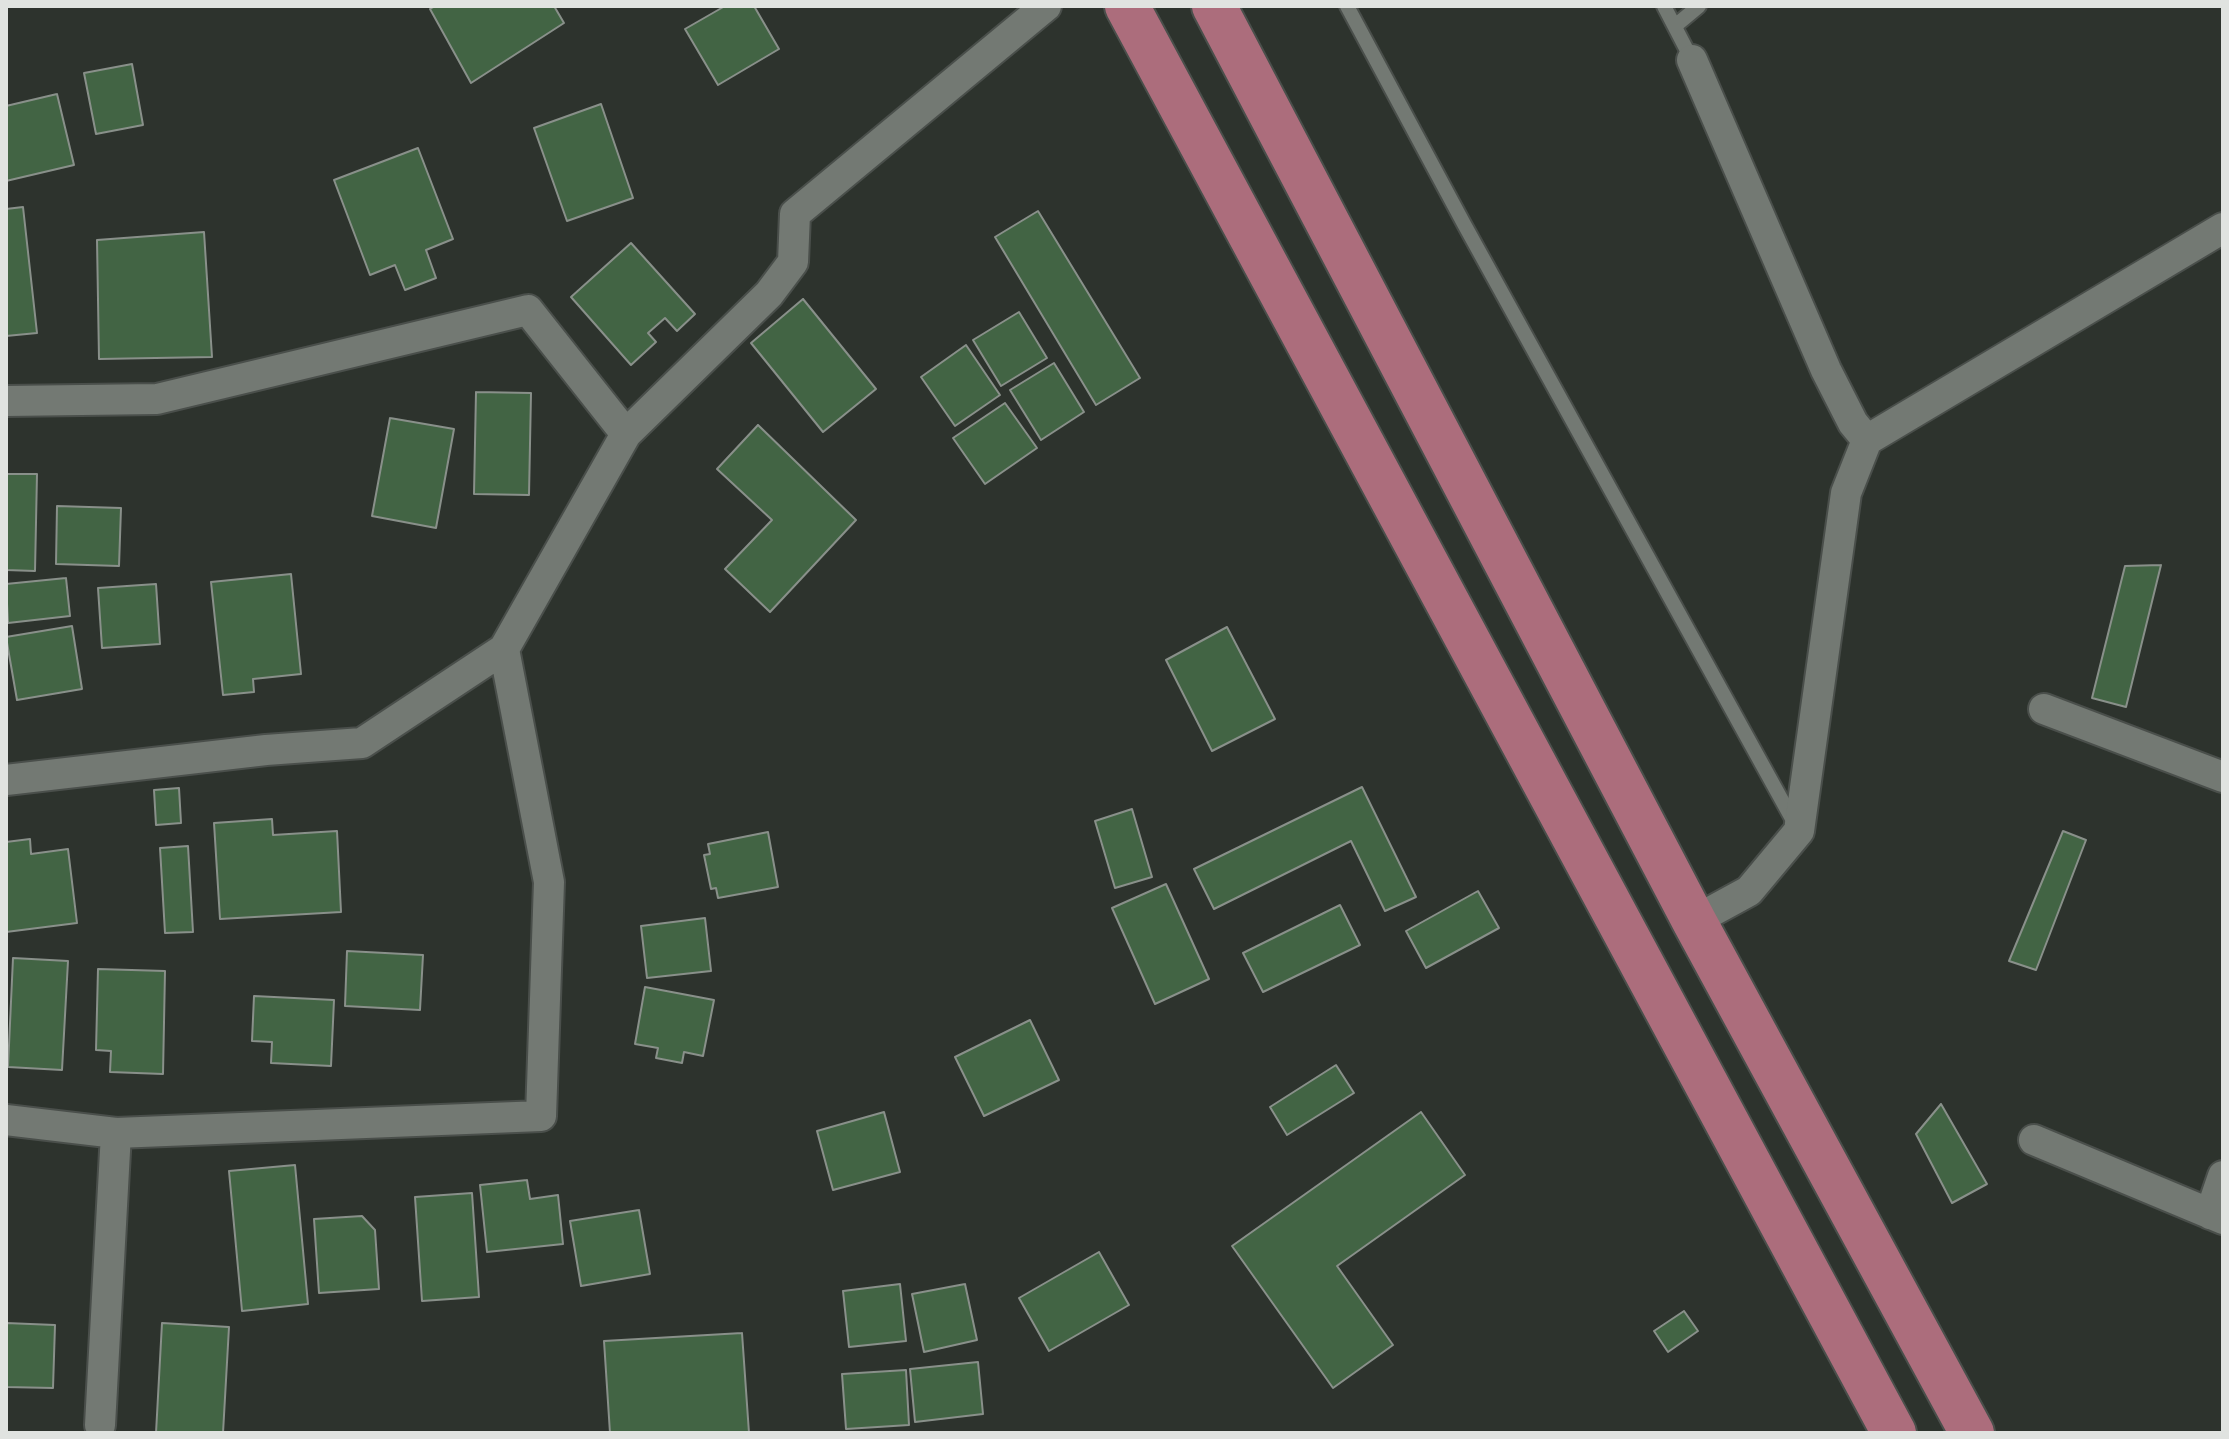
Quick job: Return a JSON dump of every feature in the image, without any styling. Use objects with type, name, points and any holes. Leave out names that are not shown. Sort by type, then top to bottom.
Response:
[{"type":"main road","points":[[1127,6],[1894,1433]]},
{"type":"main road","points":[[1214,6],[1694,921],[1972,1433]]},
{"type":"street","points":[[6,780],[266,750],[362,743],[504,649],[626,434],[769,294],[793,262],[795,214],[1046,6]]},
{"type":"street","points":[[1692,60],[1826,370],[1853,423],[1867,440]]},
{"type":"street","points":[[1694,921],[1749,891],[1799,831],[1846,493],[1867,440],[2223,228]]},
{"type":"street","points":[[6,401],[157,399],[528,310],[626,434]]},
{"type":"street","points":[[6,1120],[116,1133],[541,1116],[549,882],[504,649]]},
{"type":"street","points":[[2044,709],[2223,777]]},
{"type":"street","points":[[100,1425],[116,1133]]},
{"type":"street","points":[[2034,1140],[2216,1216],[2223,1176]]},
{"type":"lane","points":[[1347,6],[1799,831]]},
{"type":"lane","points":[[1664,6],[1692,60]]},
{"type":"lane","points":[[1675,26],[1699,6]]},
{"type":"building","points":[[435,6],[554,6],[564,23],[471,83],[430,9]]},
{"type":"building","points":[[725,6],[754,6],[779,49],[718,85],[685,29]]},
{"type":"building","points":[[132,64],[143,125],[96,134],[84,73]]},
{"type":"building","points":[[57,94],[74,165],[6,181],[6,106]]},
{"type":"building","points":[[601,104],[633,198],[567,221],[534,128]]},
{"type":"building","points":[[418,148],[453,239],[426,250],[436,278],[405,290],[395,265],[370,275],[334,180]]},
{"type":"building","points":[[23,207],[37,333],[6,336],[6,209]]},
{"type":"building","points":[[1038,211],[1140,378],[1096,405],[995,237]]},
{"type":"building","points":[[204,232],[212,357],[99,359],[97,240]]},
{"type":"building","points":[[631,243],[695,314],[677,331],[665,318],[648,333],[656,342],[631,365],[571,297]]},
{"type":"building","points":[[803,299],[876,389],[823,432],[751,343]]},
{"type":"building","points":[[1019,312],[1047,358],[1001,386],[973,340]]},
{"type":"building","points":[[966,345],[1000,395],[955,426],[921,377]]},
{"type":"building","points":[[1054,363],[1084,412],[1041,440],[1010,390]]},
{"type":"building","points":[[476,392],[531,393],[529,495],[474,494]]},
{"type":"building","points":[[1005,403],[1037,448],[985,484],[953,438]]},
{"type":"building","points":[[390,418],[454,429],[436,528],[372,516]]},
{"type":"building","points":[[758,425],[856,520],[770,612],[725,569],[772,520],[717,469]]},
{"type":"building","points":[[6,474],[37,474],[35,571],[6,570]]},
{"type":"building","points":[[57,506],[121,508],[119,566],[56,564]]},
{"type":"building","points":[[2161,565],[2126,707],[2092,698],[2125,566]]},
{"type":"building","points":[[291,574],[301,674],[253,679],[254,692],[223,695],[211,582]]},
{"type":"building","points":[[66,578],[70,616],[8,623],[6,584]]},
{"type":"building","points":[[156,584],[160,644],[102,648],[98,588]]},
{"type":"building","points":[[72,626],[82,689],[17,700],[6,637]]},
{"type":"building","points":[[1227,627],[1275,719],[1212,751],[1166,660]]},
{"type":"building","points":[[1362,787],[1416,897],[1385,911],[1351,841],[1214,909],[1194,869]]},
{"type":"building","points":[[179,788],[181,823],[156,825],[154,790]]},
{"type":"building","points":[[1132,809],[1152,877],[1115,888],[1095,821]]},
{"type":"building","points":[[272,819],[273,835],[337,831],[341,912],[220,919],[214,823]]},
{"type":"building","points":[[2063,831],[2086,840],[2036,970],[2009,961]]},
{"type":"building","points":[[768,832],[778,887],[718,898],[716,888],[711,889],[704,855],[710,854],[708,844]]},
{"type":"building","points":[[30,839],[31,854],[68,849],[77,923],[6,932],[6,842]]},
{"type":"building","points":[[188,846],[193,932],[165,933],[160,848]]},
{"type":"building","points":[[1166,884],[1209,979],[1155,1004],[1112,908]]},
{"type":"building","points":[[1478,891],[1499,928],[1426,968],[1406,931]]},
{"type":"building","points":[[1340,905],[1360,945],[1263,992],[1243,953]]},
{"type":"building","points":[[705,918],[711,971],[647,978],[641,926]]},
{"type":"building","points":[[347,951],[423,955],[420,1010],[345,1006]]},
{"type":"building","points":[[13,958],[68,961],[62,1070],[8,1067]]},
{"type":"building","points":[[98,969],[165,971],[163,1074],[110,1072],[111,1051],[96,1050]]},
{"type":"building","points":[[645,987],[714,1000],[703,1056],[684,1052],[682,1063],[656,1058],[658,1048],[635,1044]]},
{"type":"building","points":[[254,996],[334,1000],[331,1066],[271,1063],[272,1042],[252,1041]]},
{"type":"building","points":[[1030,1020],[1059,1080],[984,1116],[955,1057]]},
{"type":"building","points":[[1336,1065],[1354,1093],[1287,1135],[1270,1107]]},
{"type":"building","points":[[1941,1104],[1987,1184],[1952,1203],[1916,1134]]},
{"type":"building","points":[[884,1112],[900,1172],[833,1190],[817,1131]]},
{"type":"building","points":[[1421,1112],[1465,1175],[1337,1266],[1393,1345],[1333,1388],[1232,1246]]},
{"type":"building","points":[[295,1165],[308,1304],[242,1311],[229,1171]]},
{"type":"building","points":[[527,1180],[530,1199],[558,1195],[563,1244],[487,1252],[480,1185]]},
{"type":"building","points":[[472,1193],[479,1297],[422,1301],[415,1197]]},
{"type":"building","points":[[639,1210],[650,1274],[581,1286],[570,1221]]},
{"type":"building","points":[[362,1216],[375,1230],[379,1289],[319,1293],[314,1219]]},
{"type":"building","points":[[1099,1252],[1129,1305],[1049,1351],[1019,1298]]},
{"type":"building","points":[[900,1284],[906,1341],[849,1347],[843,1291]]},
{"type":"building","points":[[965,1284],[977,1340],[924,1352],[912,1294]]},
{"type":"building","points":[[1684,1311],[1698,1331],[1668,1352],[1654,1331]]},
{"type":"building","points":[[6,1323],[55,1325],[53,1388],[6,1387]]},
{"type":"building","points":[[162,1323],[229,1327],[223,1433],[156,1433]]},
{"type":"building","points":[[742,1333],[749,1433],[610,1433],[604,1341]]},
{"type":"building","points":[[978,1362],[983,1414],[915,1422],[910,1369]]},
{"type":"building","points":[[906,1370],[909,1425],[846,1429],[842,1374]]}]
